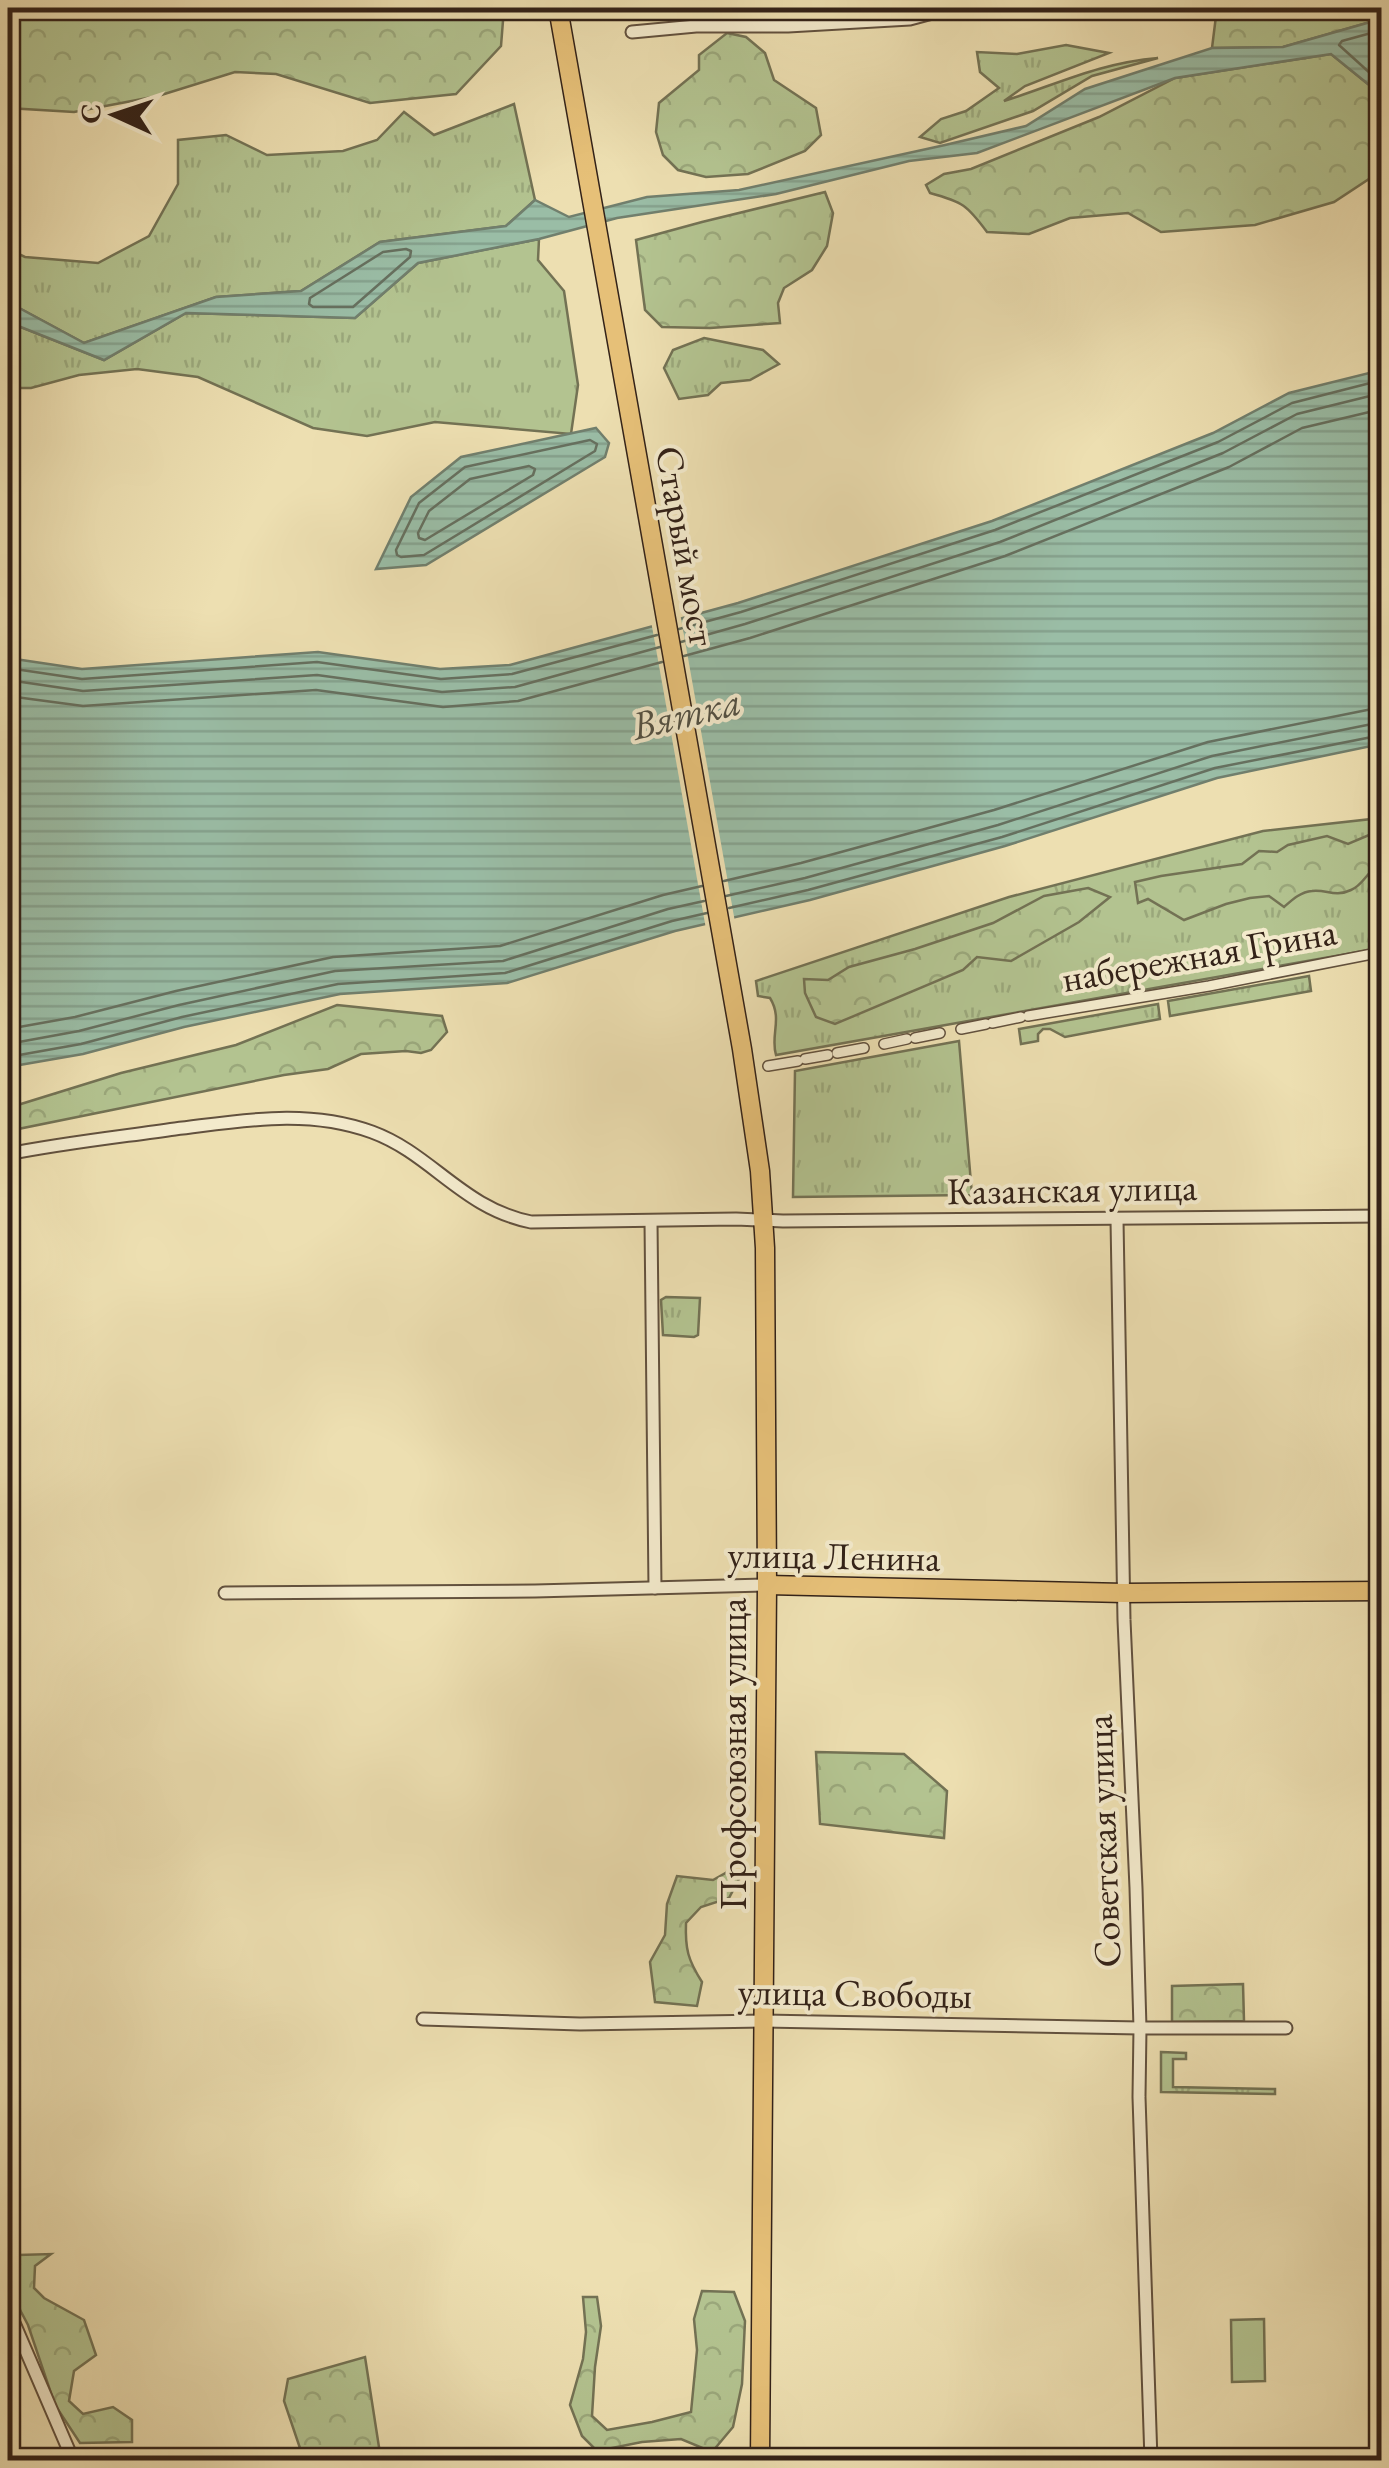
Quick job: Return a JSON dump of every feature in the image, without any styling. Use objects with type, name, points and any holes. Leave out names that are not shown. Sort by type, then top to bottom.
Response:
[{"type":"main road","name":"Старый мост","points":[[558,8],[742,1049]]},
{"type":"main road","name":"Профсоюзная улица","points":[[742,1049],[764,1220],[768,1585],[760,2460]]},
{"type":"main road","name":"улица Ленина","points":[[768,1585],[1124,1594],[1382,1592]]},
{"type":"street","points":[[845,8],[846,23]]},
{"type":"street","points":[[632,32],[696,26],[788,26],[910,19],[951,8]]},
{"type":"street","name":"набережная Грина","points":[[962,1029],[1382,952]]},
{"type":"street","points":[[884,1044],[940,1033]]},
{"type":"street","points":[[768,1066],[864,1048]]},
{"type":"street","name":"Казанская улица","points":[[8,1154],[69,1142],[268,1117],[302,1117],[373,1132],[395,1142],[484,1206],[516,1219],[548,1223],[1382,1216]]},
{"type":"street","name":"Советская улица","points":[[1117,1220],[1124,1594],[1151,2460]]},
{"type":"street","points":[[651,1222],[655,1588]]},
{"type":"street","name":"улица Ленина","points":[[225,1593],[768,1585]]},
{"type":"street","name":"улица Свободы","points":[[423,2019],[580,2024],[764,2021],[1286,2028]]},
{"type":"street","points":[[8,2310],[73,2460]]},
{"type":"green space","points":[[8,8],[504,8],[501,46],[456,94],[370,103],[276,74],[235,72],[158,96],[74,112],[8,108]]},
{"type":"green space","points":[[1217,8],[1381,8],[1381,19],[1283,47],[1212,48]]},
{"type":"green space","points":[[727,33],[746,37],[765,53],[774,80],[816,108],[821,135],[805,151],[748,174],[706,177],[678,170],[663,155],[656,132],[659,103],[699,70],[699,55]]},
{"type":"green space","points":[[1066,45],[1109,53],[1025,86],[1004,101],[1098,69],[1158,58],[1092,76],[1033,111],[940,143],[920,137],[941,119],[966,111],[999,88],[980,72],[977,52],[1017,54]]},
{"type":"green space","points":[[1331,54],[1368,84],[1381,86],[1381,171],[1334,202],[1255,225],[1161,232],[1128,213],[1070,218],[1029,234],[987,232],[963,206],[930,193],[926,185],[944,174],[971,169],[1099,117],[1175,78]]},
{"type":"green space","points":[[514,104],[535,200],[506,226],[380,242],[301,291],[216,297],[84,343],[8,302],[8,249],[25,257],[98,263],[149,236],[178,184],[178,140],[226,135],[267,155],[343,151],[377,140],[404,112],[434,135]]},
{"type":"green space","points":[[825,192],[833,213],[827,246],[812,270],[784,288],[778,303],[780,323],[662,327],[645,310],[636,240]]},
{"type":"green space","points":[[539,239],[538,260],[564,291],[578,385],[571,434],[435,422],[367,436],[313,428],[198,377],[137,369],[79,375],[31,388],[8,388],[8,322],[104,360],[186,313],[355,318],[418,263]]},
{"type":"green space","points":[[704,338],[763,350],[779,364],[750,380],[721,383],[708,395],[679,399],[664,368],[673,350]]},
{"type":"green space","points":[[1381,818],[1381,948],[776,1055],[774,1006],[770,998],[758,996],[756,981],[1009,897],[1263,831]]},
{"type":"green space","points":[[1381,830],[1381,864],[1345,892],[1308,892],[1284,907],[1269,896],[1250,898],[1184,920],[1148,899],[1138,903],[1135,882],[1242,864],[1259,851],[1277,852],[1288,845],[1327,836],[1348,844]]},
{"type":"green space","points":[[1088,888],[1110,897],[1079,922],[1011,961],[977,957],[963,970],[835,1024],[816,1017],[805,993],[804,979],[828,980],[849,967],[993,923],[1044,896]]},
{"type":"green space","points":[[1309,976],[1311,991],[1170,1016],[1168,1001]]},
{"type":"green space","points":[[1158,1004],[1160,1019],[1065,1037],[1043,1029],[1038,1041],[1021,1044],[1019,1029]]},
{"type":"green space","points":[[337,1005],[442,1016],[447,1032],[431,1050],[421,1053],[361,1054],[328,1069],[18,1129],[8,1112],[8,1108],[121,1073],[236,1045]]},
{"type":"green space","points":[[959,1041],[972,1195],[793,1197],[795,1071]]},
{"type":"green space","points":[[700,1298],[698,1335],[663,1335],[661,1300]]},
{"type":"green space","points":[[816,1752],[904,1754],[947,1791],[944,1838],[820,1824]]},
{"type":"green space","points":[[731,1870],[741,1875],[729,1898],[701,1907],[686,1923],[688,1954],[702,1982],[697,2006],[655,2002],[650,1962],[665,1935],[667,1904],[677,1876],[713,1880]]},
{"type":"green space","points":[[1243,1984],[1244,2021],[1172,2022],[1172,1986]]},
{"type":"green space","points":[[1161,2052],[1186,2053],[1186,2059],[1173,2059],[1173,2087],[1275,2089],[1275,2094],[1161,2092]]},
{"type":"green space","points":[[51,2254],[35,2266],[34,2288],[44,2298],[84,2320],[96,2355],[74,2371],[69,2401],[83,2414],[113,2407],[132,2420],[132,2442],[80,2443],[55,2405],[28,2325],[9,2289],[8,2262],[18,2255]]},
{"type":"green space","points":[[702,2291],[734,2292],[745,2321],[742,2384],[733,2427],[712,2452],[681,2439],[597,2451],[582,2436],[570,2405],[583,2359],[583,2297],[597,2297],[601,2326],[592,2416],[607,2430],[691,2412],[697,2350],[694,2319]]},
{"type":"green space","points":[[1264,2319],[1265,2381],[1232,2382],[1231,2320]]},
{"type":"green space","points":[[365,2357],[381,2460],[304,2460],[284,2401],[288,2379]]},
{"type":"water","points":[[1381,19],[1381,86],[1368,84],[1331,54],[1175,78],[977,153],[909,161],[776,194],[617,218],[539,239],[418,263],[355,318],[186,313],[104,360],[8,322],[8,302],[84,343],[216,297],[301,291],[380,242],[506,226],[535,200],[569,217],[647,197],[739,190],[1026,126],[1085,89],[1212,48],[1283,47]]},
{"type":"water","name":"Вятка","points":[[1381,370],[1381,744],[1217,778],[1005,846],[810,900],[675,931],[507,983],[340,994],[184,1027],[83,1054],[8,1067],[8,658],[82,669],[318,652],[440,669],[510,665],[738,603],[992,521],[1213,433],[1289,393]]},
{"type":"water","points":[[596,428],[609,443],[605,457],[426,565],[376,569],[411,497],[461,457]]},
{"type":"pier","points":[[680,613],[735,922],[706,929],[651,621]]}]
